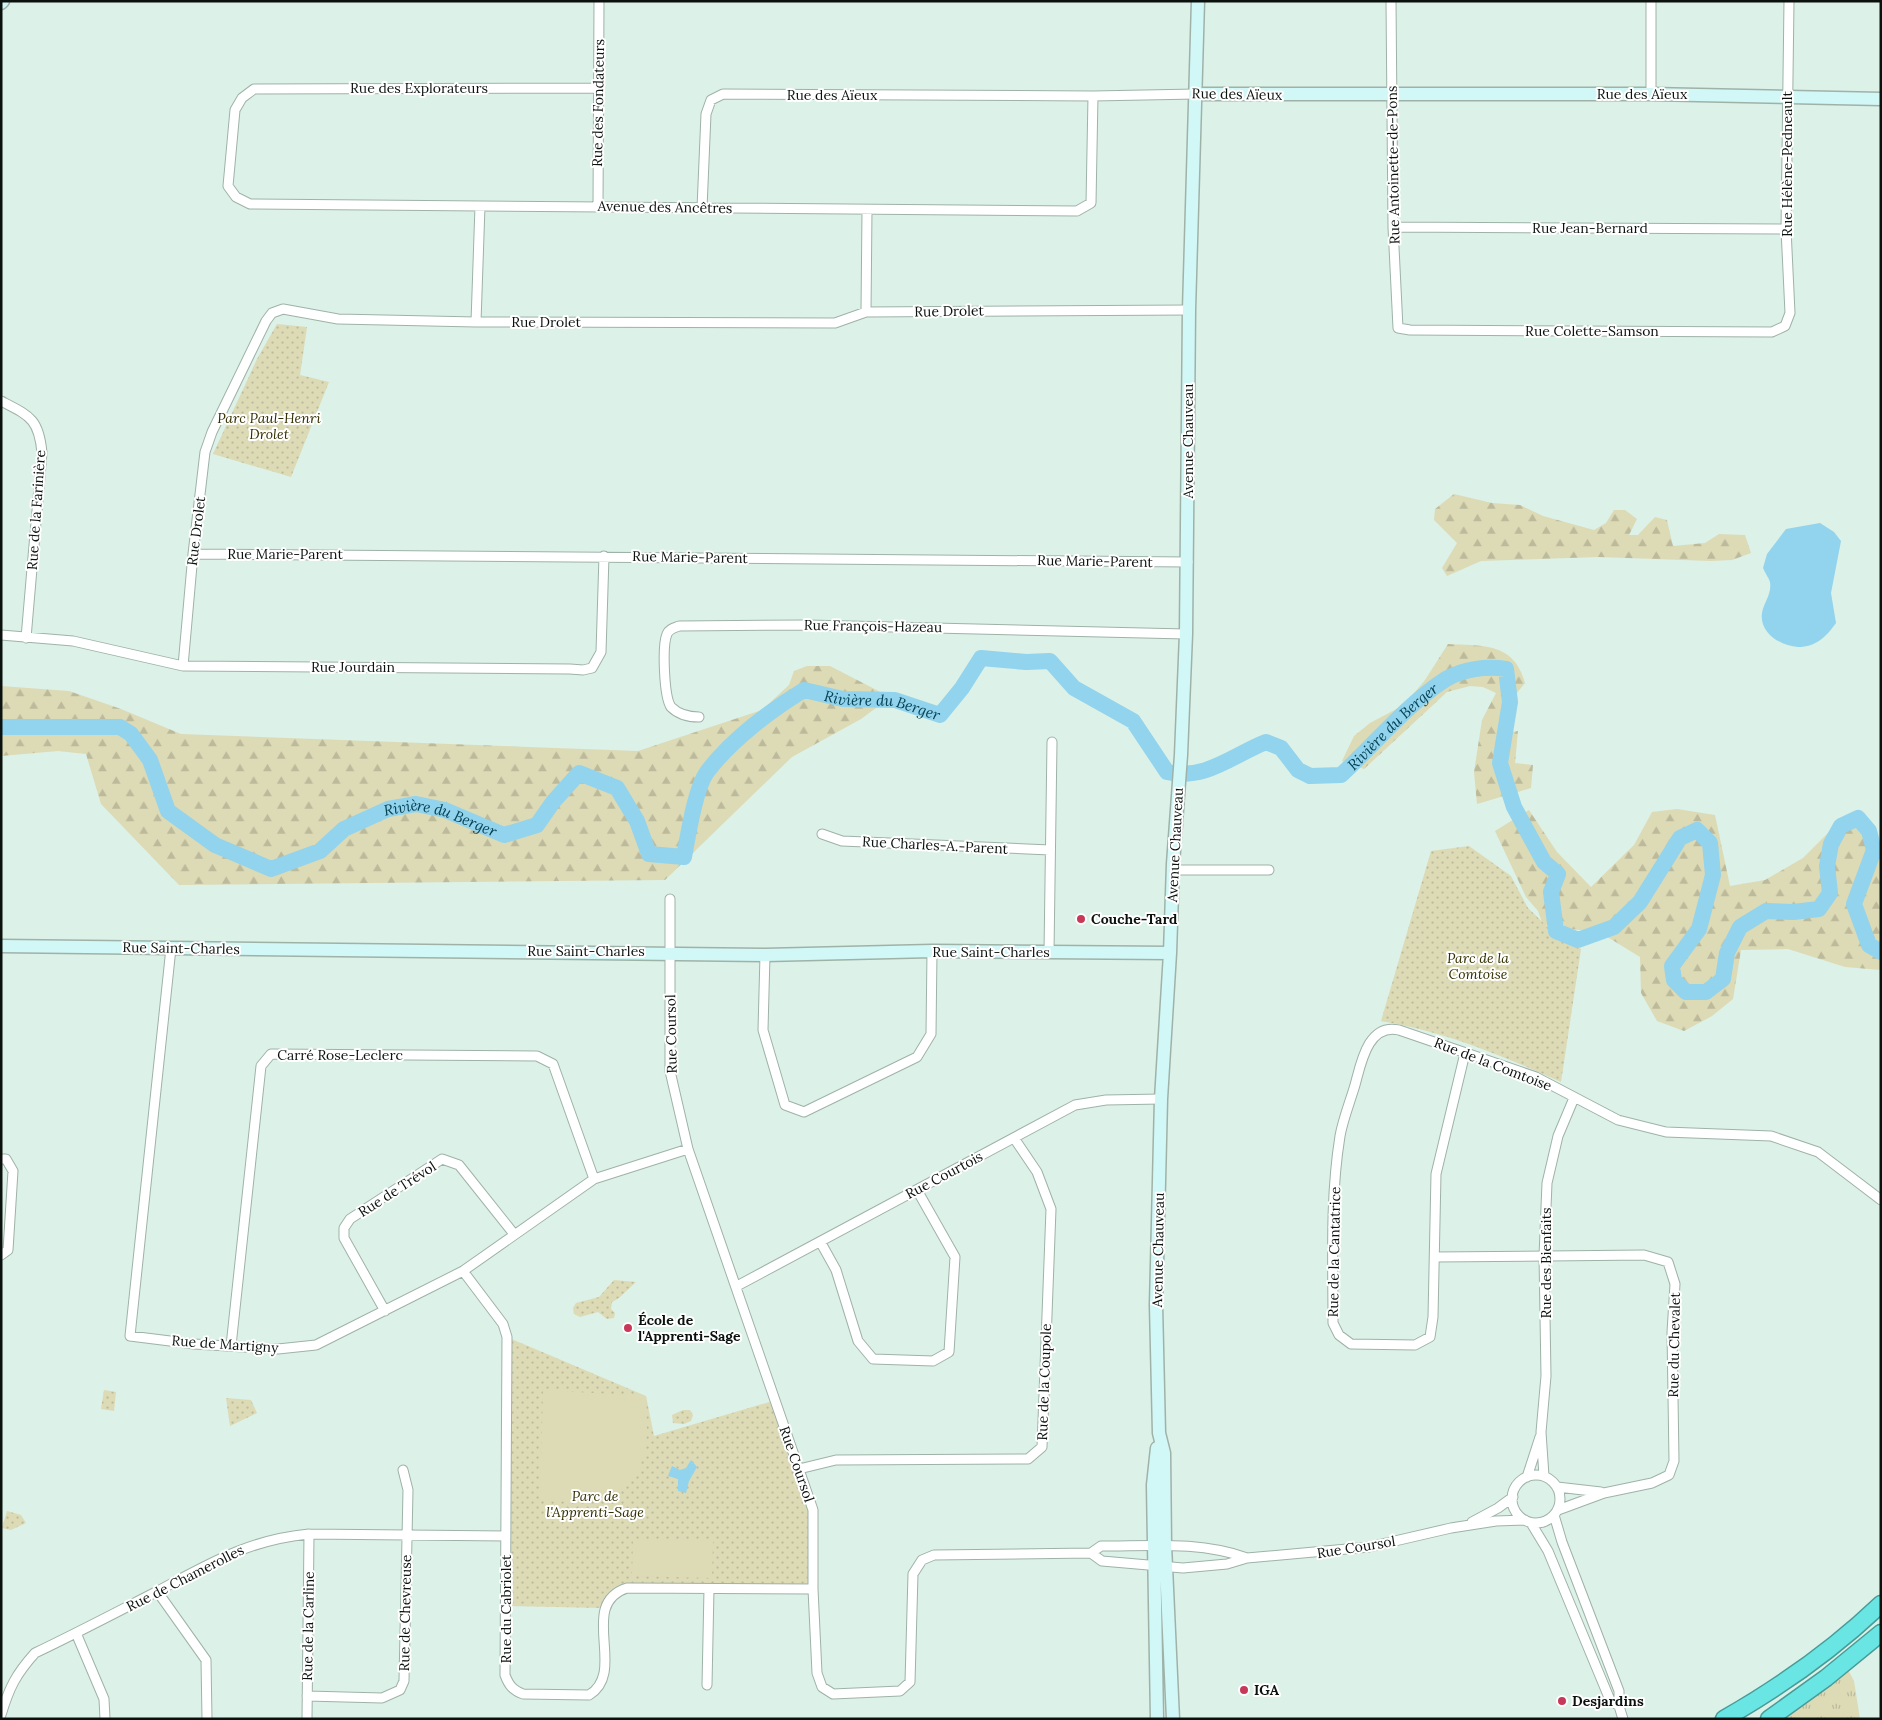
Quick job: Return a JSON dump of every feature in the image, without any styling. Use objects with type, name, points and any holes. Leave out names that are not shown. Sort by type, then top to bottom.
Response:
[{"type":"highway","points":[[1724,1719],[1765,1695],[1796,1673],[1841,1639],[1881,1604]]},
{"type":"highway","points":[[1768,1719],[1826,1678],[1881,1632]]},
{"type":"main road","name":"Avenue Chauveau","points":[[1159,1567],[1159,1545],[1153,1485],[1159,1433],[1156,1305],[1161,1099],[1173,870],[1182,755],[1188,562],[1189,310],[1198,1]]},
{"type":"main road","name":"Rue des Aïeux","points":[[1196,94],[1651,94],[1878,98]]},
{"type":"main road","name":"Rue Saint-Charles","points":[[1,946],[670,952],[764,955],[932,951],[1170,953]]},
{"type":"main road","points":[[1157,1719],[1159,1567]]},
{"type":"main road","points":[[1159,1567],[1173,1719]]},
{"type":"street","name":"Rue des Fondateurs","points":[[598,206],[599,1]]},
{"type":"street","name":"Rue Antoinette-de-Pons","points":[[1391,1],[1393,227],[1398,328]]},
{"type":"street","points":[[1651,1],[1651,94]]},
{"type":"street","name":"Rue Hélène-Pedneault","points":[[1785,326],[1790,313],[1786,228],[1789,1]]},
{"type":"street","name":"Rue des Explorateurs","points":[[242,98],[254,88],[599,88]]},
{"type":"street","name":"Rue des Aïeux","points":[[702,208],[706,114],[712,100],[723,94],[1093,96],[1196,94]]},
{"type":"street","name":"Avenue des Ancêtres","points":[[242,98],[235,110],[228,186],[236,197],[250,204],[1077,211],[1091,203],[1093,96]]},
{"type":"street","points":[[476,322],[480,206]]},
{"type":"street","points":[[866,312],[867,210]]},
{"type":"street","name":"Rue Jean-Bernard","points":[[1393,227],[1786,228]]},
{"type":"street","name":"Rue Drolet","points":[[183,666],[193,554],[205,452],[212,432],[266,321],[272,313],[283,310],[338,319],[476,322],[835,323],[866,312],[1189,310]]},
{"type":"street","name":"Rue Colette-Samson","points":[[1398,328],[1410,330],[1772,332],[1785,326]]},
{"type":"street","name":"Rue de la Farinière","points":[[1,401],[25,413],[40,430],[42,452],[26,638]]},
{"type":"street","name":"Rue Marie-Parent","points":[[193,554],[1188,562]]},
{"type":"street","name":"Rue Jourdain","points":[[1,635],[73,641],[183,666],[570,668],[583,670],[592,668],[601,652],[604,556]]},
{"type":"street","name":"Rue François-Hazeau","points":[[699,717],[684,716],[676,711],[670,705],[665,691],[665,642],[667,634],[672,628],[679,626],[808,625],[1186,634]]},
{"type":"street","points":[[1049,952],[1052,742]]},
{"type":"street","name":"Rue Charles-A.-Parent","points":[[822,834],[842,841],[1050,850]]},
{"type":"street","points":[[1173,870],[1269,870]]},
{"type":"street","name":"Rue Coursol","points":[[670,898],[670,1072],[688,1149],[813,1510],[813,1589],[817,1673],[822,1688],[833,1694],[884,1693],[900,1691],[910,1682],[912,1574],[922,1560],[934,1555],[1091,1553],[1102,1546],[1159,1545],[1229,1552],[1247,1558]]},
{"type":"street","name":"Rue de Martigny","points":[[171,948],[130,1336],[278,1349],[316,1345],[463,1271],[594,1179],[688,1149]]},
{"type":"street","points":[[764,955],[763,1030],[785,1105],[804,1112],[917,1057],[931,1034],[932,951]]},
{"type":"street","name":"Rue de la Comtoise","points":[[1378,1033],[1394,1029],[1400,1030],[1536,1077],[1618,1120],[1666,1132],[1771,1136],[1799,1145],[1818,1152],[1881,1200]]},
{"type":"street","name":"Rue de la Cantatrice","points":[[1378,1033],[1365,1050],[1340,1135],[1334,1196],[1333,1323],[1339,1335],[1351,1344],[1415,1345],[1430,1337],[1433,1317],[1436,1174],[1465,1053]]},
{"type":"street","name":"Carré Rose-Leclerc","points":[[231,1346],[261,1066],[271,1054],[536,1056],[553,1064],[594,1179]]},
{"type":"street","name":"Rue des Bienfaits","points":[[1544,1476],[1541,1432],[1546,1376],[1544,1256],[1547,1183],[1558,1136],[1574,1098]]},
{"type":"street","name":"Rue Courtois","points":[[737,1286],[821,1243],[1075,1104],[1106,1100],[1161,1099]]},
{"type":"street","name":"Rue de la Coupole","points":[[799,1469],[836,1460],[1028,1459],[1042,1447],[1051,1209],[1036,1172],[1014,1138]]},
{"type":"street","points":[[1,1159],[6,1159],[13,1171],[8,1250],[1,1255]]},
{"type":"street","name":"Rue de Trévol","points":[[385,1311],[344,1238],[344,1228],[350,1219],[442,1159],[459,1165],[514,1234]]},
{"type":"street","points":[[821,1243],[836,1270],[858,1341],[873,1359],[933,1361],[949,1352],[955,1257],[917,1190]]},
{"type":"street","name":"Rue du Chevalet","points":[[1435,1257],[1644,1255],[1668,1262],[1675,1284],[1672,1332],[1674,1461],[1669,1475],[1652,1483],[1604,1493],[1556,1512]]},
{"type":"street","name":"Rue du Cabriolet","points":[[463,1271],[503,1324],[506,1337],[505,1675],[508,1684],[514,1691],[523,1694],[589,1694],[597,1690],[603,1681],[604,1608],[608,1599],[615,1592],[627,1588],[709,1590],[813,1589]]},
{"type":"street","name":"Rue des Bienfaits","points":[[1527,1477],[1541,1432]]},
{"type":"street","name":"Rue de Chevreuse","points":[[308,1696],[382,1698],[400,1690],[404,1681],[408,1490],[403,1470]]},
{"type":"street","points":[[1528,1521],[1544,1522],[1556,1512],[1560,1503],[1557,1487],[1544,1476],[1527,1477],[1517,1485],[1512,1497],[1515,1510],[1528,1521],[1548,1551],[1610,1700],[1620,1706]]},
{"type":"street","name":"Rue du Chevalet","points":[[1557,1487],[1604,1493]]},
{"type":"street","name":"Rue Coursol","points":[[1463,1526],[1498,1508],[1512,1497]]},
{"type":"street","points":[[1556,1512],[1562,1542],[1619,1691],[1623,1719]]},
{"type":"street","name":"Rue Coursol","points":[[1091,1553],[1102,1560],[1183,1568],[1227,1564],[1247,1558],[1369,1547],[1463,1526],[1496,1521],[1528,1521]]},
{"type":"street","name":"Rue de Chamerolles","points":[[1,1715],[8,1692],[18,1672],[35,1653],[156,1592],[214,1560],[247,1546],[278,1537],[309,1534],[506,1536]]},
{"type":"street","name":"Rue de la Carline","points":[[307,1719],[309,1534]]},
{"type":"street","points":[[707,1685],[709,1590]]},
{"type":"street","points":[[156,1592],[206,1660],[207,1719]]},
{"type":"street","points":[[76,1633],[104,1699],[105,1719]]},
{"type":"green space","name":"Parc Paul-Henri Drolet","points":[[277,324],[307,327],[300,375],[329,382],[291,477],[213,454],[257,359]]},
{"type":"green space","points":[[1454,494],[1492,503],[1520,505],[1543,516],[1594,530],[1606,523],[1614,510],[1625,510],[1637,519],[1629,535],[1638,535],[1655,517],[1667,520],[1673,546],[1705,543],[1719,534],[1745,535],[1751,553],[1732,560],[1711,561],[1599,557],[1481,561],[1447,576],[1442,568],[1457,543],[1434,520],[1435,509]]},
{"type":"green space","points":[[1448,644],[1485,646],[1496,649],[1505,653],[1513,660],[1520,670],[1525,683],[1516,694],[1512,732],[1518,731],[1515,763],[1533,765],[1531,788],[1477,804],[1474,772],[1482,720],[1496,693],[1483,687],[1470,686],[1447,692],[1364,769],[1342,761],[1354,736],[1370,723],[1404,705],[1425,680]]},
{"type":"green space","points":[[807,666],[830,666],[894,699],[880,705],[861,719],[792,757],[665,880],[179,885],[101,804],[86,754],[58,751],[1,756],[1,686],[69,691],[121,709],[181,734],[638,751],[762,710],[789,685],[794,671]]},
{"type":"green space","points":[[1677,809],[1715,815],[1730,886],[1765,880],[1803,858],[1842,819],[1874,828],[1881,862],[1881,970],[1845,967],[1788,949],[1741,950],[1733,999],[1712,1016],[1684,1031],[1657,1021],[1641,993],[1640,957],[1601,933],[1543,925],[1538,911],[1526,897],[1495,831],[1529,810],[1557,852],[1591,887],[1634,845],[1652,812]]},
{"type":"green space","name":"Parc de la Comtoise","points":[[1469,846],[1511,876],[1528,908],[1558,937],[1581,949],[1561,1082],[1495,1054],[1450,1038],[1404,1025],[1381,1021],[1431,851]]},
{"type":"green space","points":[[614,1280],[636,1282],[612,1302],[611,1309],[615,1313],[614,1318],[607,1319],[598,1312],[580,1317],[574,1314],[573,1308],[576,1303],[599,1297]]},
{"type":"green space","name":"Parc de l'Apprenti-Sage","points":[[507,1337],[646,1396],[654,1436],[776,1400],[813,1510],[813,1589],[627,1588],[604,1608],[506,1606]]},
{"type":"green space","points":[[104,1390],[116,1392],[114,1411],[101,1409]]},
{"type":"green space","points":[[543,1390],[646,1396],[646,1448],[637,1471],[628,1483],[616,1491],[587,1500],[540,1501]]},
{"type":"green space","points":[[226,1398],[251,1400],[257,1413],[230,1426]]},
{"type":"green space","points":[[683,1410],[690,1410],[693,1415],[691,1421],[684,1424],[673,1423],[672,1415]]},
{"type":"green space","points":[[7,1511],[21,1515],[26,1523],[11,1530],[2,1528]]},
{"type":"green space","points":[[633,1539],[713,1541],[712,1578],[632,1576]]},
{"type":"green space","points":[[1845,1664],[1854,1681],[1860,1719],[1769,1719]]},
{"type":"water","points":[[1820,523],[1834,532],[1841,541],[1831,593],[1836,623],[1824,637],[1815,643],[1804,647],[1791,646],[1772,637],[1764,626],[1762,613],[1770,586],[1763,568],[1767,554],[1786,529]]},
{"type":"water","points":[[691,1460],[697,1467],[689,1481],[686,1493],[678,1491],[678,1479],[668,1476],[672,1466],[680,1470],[686,1468]]},
{"type":"waterway","name":"Rivière du Berger","points":[[1,727],[120,727],[131,734],[150,760],[168,811],[215,845],[271,869],[320,851],[344,829],[388,809],[416,804],[445,810],[504,835],[537,825],[553,802],[579,773],[617,788],[637,821],[649,854],[684,857],[696,801],[707,772],[728,748],[752,726],[804,690],[843,699],[895,700],[940,715],[962,688],[981,658],[1026,662],[1050,661],[1074,688],[1133,721],[1167,772],[1181,774],[1206,770],[1266,742],[1281,748],[1298,770],[1310,776],[1341,775],[1418,700],[1446,679],[1475,669],[1506,669],[1510,702],[1500,763],[1514,807],[1544,862],[1558,874],[1551,892],[1556,931],[1578,940],[1614,927],[1640,902],[1680,838],[1697,830],[1710,843],[1713,875],[1699,929],[1672,966],[1674,980],[1686,992],[1706,992],[1723,979],[1727,953],[1740,927],[1766,911],[1793,912],[1819,909],[1830,893],[1827,866],[1831,844],[1841,826],[1858,818],[1869,831],[1874,850],[1854,904],[1869,945],[1881,952]]},
{"type":"place","name":"Couche-Tard","points":[[1081,919]]},
{"type":"place","name":"École de l'Apprenti-Sage","points":[[628,1328]]},
{"type":"place","name":"IGA","points":[[1244,1690]]},
{"type":"place","name":"Desjardins","points":[[1562,1701]]}]
